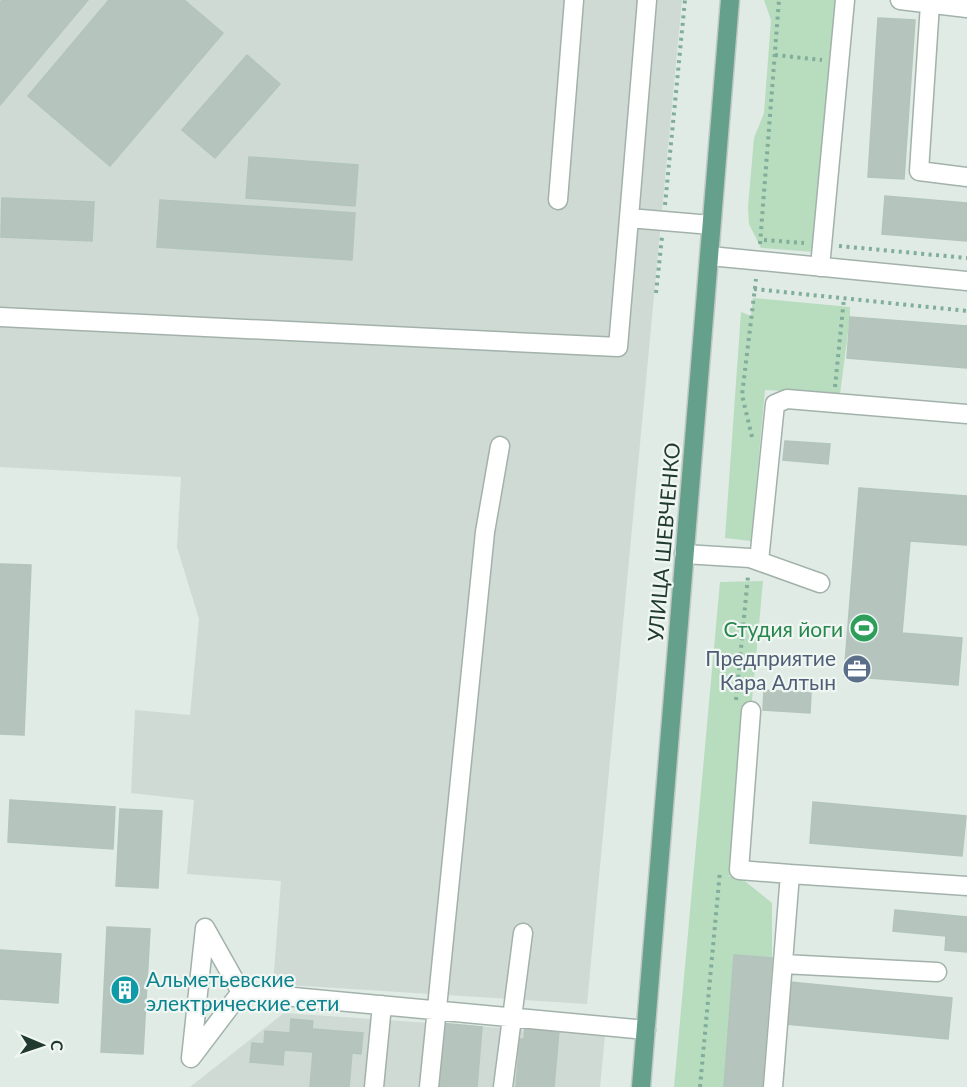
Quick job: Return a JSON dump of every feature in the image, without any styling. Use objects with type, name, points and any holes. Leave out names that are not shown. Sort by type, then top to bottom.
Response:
[{"type":"main road","name":"УЛИЦА ШЕВЧЕНКО","points":[[641,1087],[730,0]]},
{"type":"street","points":[[558,200],[574,0]]},
{"type":"street","points":[[0,317],[618,347],[648,0]]},
{"type":"street","points":[[820,267],[845,0]]},
{"type":"street","points":[[900,0],[967,8]]},
{"type":"street","points":[[930,4],[919,171],[967,177]]},
{"type":"street","points":[[629,218],[711,225]]},
{"type":"street","points":[[710,256],[967,281]]},
{"type":"street","points":[[759,561],[775,404],[787,399],[967,414]]},
{"type":"street","points":[[429,1087],[434,1010],[485,532],[500,446]]},
{"type":"street","points":[[684,555],[750,558],[820,583]]},
{"type":"street","points":[[752,711],[739,870],[967,886]]},
{"type":"street","points":[[773,1087],[790,874]]},
{"type":"street","points":[[205,928],[241,992],[212,1030],[191,1058],[205,928]]},
{"type":"street","points":[[503,1087],[523,933]]},
{"type":"street","points":[[783,964],[937,972]]},
{"type":"street","points":[[241,992],[646,1029]]},
{"type":"street","points":[[374,1087],[382,1005]]},
{"type":"path","points":[[656,293],[685,0]]},
{"type":"path","points":[[780,0],[760,240],[967,258]]},
{"type":"path","points":[[775,55],[839,63]]},
{"type":"path","points":[[754,448],[742,395],[754,289],[967,311]]},
{"type":"path","points":[[834,402],[844,298]]},
{"type":"shaded area","points":[[0,0],[682,0],[587,1004],[273,984],[281,881],[187,874],[194,800],[131,793],[135,710],[190,715],[199,619],[177,547],[181,477],[0,467]]},
{"type":"shaded area","points":[[284,1013],[605,1035],[600,1087],[190,1087]]},
{"type":"green space","points":[[764,0],[835,0],[814,252],[761,248],[749,224],[748,207],[754,138],[764,113],[771,20]]},
{"type":"green space","points":[[753,298],[850,307],[850,317],[840,394],[765,390],[751,541],[725,538],[741,312],[751,316]]},
{"type":"green space","points":[[763,581],[751,711],[729,877],[736,874],[772,903],[772,958],[734,956],[724,1087],[674,1087],[720,582]]},
{"type":"building","points":[[2,0],[88,0],[0,105],[0,3]]},
{"type":"building","points":[[109,0],[184,0],[223,33],[110,166],[28,96]]},
{"type":"building","points":[[878,18],[915,20],[904,179],[868,177]]},
{"type":"building","points":[[247,55],[280,84],[215,158],[182,130]]},
{"type":"building","points":[[249,157],[358,165],[355,206],[246,198]]},
{"type":"building","points":[[885,196],[967,203],[967,241],[882,234]]},
{"type":"building","points":[[2,198],[94,202],[92,241],[1,237]]},
{"type":"building","points":[[160,200],[355,213],[352,260],[157,247]]},
{"type":"building","points":[[850,317],[967,326],[967,368],[847,358]]},
{"type":"building","points":[[785,441],[830,444],[828,464],[783,460]]},
{"type":"building","points":[[859,488],[967,496],[967,545],[910,541],[902,633],[962,638],[958,685],[844,676]]},
{"type":"building","points":[[0,564],[31,565],[24,735],[0,734]]},
{"type":"building","points":[[764,690],[811,693],[810,713],[763,710]]},
{"type":"building","points":[[10,800],[115,807],[113,849],[8,842]]},
{"type":"building","points":[[813,802],[966,816],[962,856],[810,843]]},
{"type":"building","points":[[120,809],[162,811],[158,888],[116,886]]},
{"type":"building","points":[[895,910],[967,917],[967,952],[945,950],[946,936],[893,931]]},
{"type":"building","name":"Альметьевские электрические сети","points":[[107,927],[150,929],[143,1054],[101,1052]]},
{"type":"building","points":[[0,950],[61,954],[58,1003],[0,999]]},
{"type":"building","points":[[734,955],[772,958],[762,1087],[724,1087]]},
{"type":"building","points":[[790,982],[952,998],[948,1039],[786,1024]]},
{"type":"building","points":[[291,1019],[313,1021],[312,1029],[363,1033],[361,1054],[352,1053],[349,1087],[310,1087],[313,1052],[284,1050],[283,1065],[250,1062],[252,1043],[264,1044],[265,1031],[290,1033]]},
{"type":"building","points":[[440,1023],[482,1027],[477,1087],[435,1087]]},
{"type":"building","points":[[525,1027],[559,1030],[554,1087],[516,1087],[519,1050],[516,1050],[516,1039],[524,1039]]},
{"type":"place","name":"Студия йоги","points":[[864,628]]},
{"type":"place","name":"Предприятие Кара Алтын","points":[[857,669]]},
{"type":"place","name":"Альметьевские электрические сети","points":[[125,990]]}]
